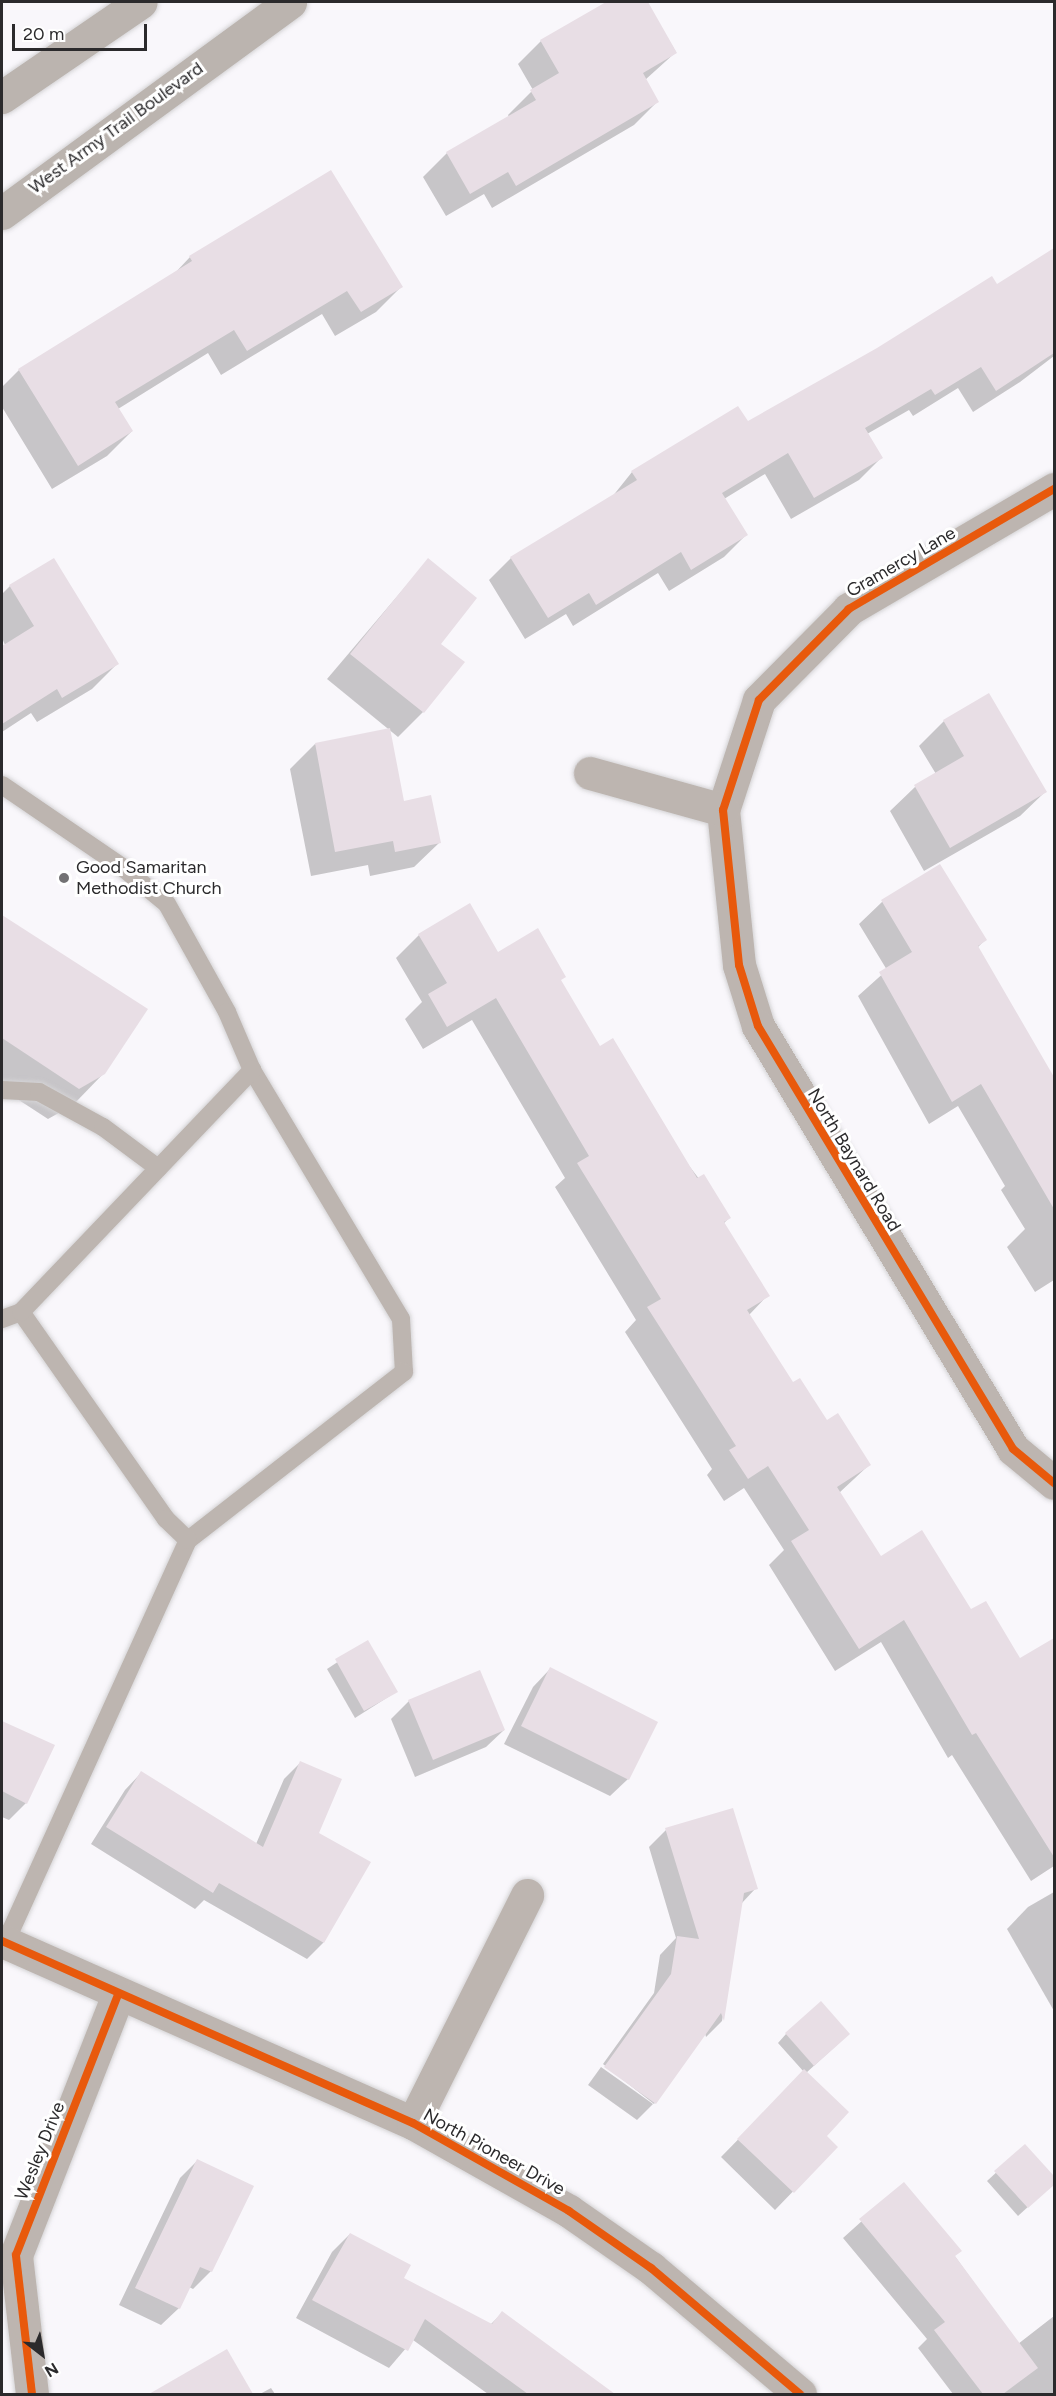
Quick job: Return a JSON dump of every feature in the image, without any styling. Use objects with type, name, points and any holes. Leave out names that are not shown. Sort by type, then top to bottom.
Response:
[{"type":"main road","points":[[2,97],[141,2]]},
{"type":"main road","name":"West Army Trail Boulevard","points":[[2,213],[290,2]]},
{"type":"street","name":"Gramercy Lane","points":[[723,810],[759,700],[849,609],[1054,489]]},
{"type":"street","points":[[590,773],[723,810]]},
{"type":"street","name":"North Baynard Road","points":[[723,810],[739,964],[768,1046],[1013,1449],[1054,1483]]},
{"type":"street","name":"North Pioneer Drive","points":[[413,2123],[527,1895]]},
{"type":"street","name":"North Pioneer Drive","points":[[3,1942],[118,1995],[413,2123],[569,2211],[651,2268],[800,2394]]},
{"type":"street","name":"Wesley Drive","points":[[32,2394],[16,2255],[118,1995]]},
{"type":"lane","points":[[2,785],[122,867],[167,904],[227,1012],[252,1070],[401,1319],[404,1372],[188,1540],[3,1942]]},
{"type":"lane","points":[[2,1319],[21,1312],[252,1070]]},
{"type":"lane","points":[[2,1090],[39,1092],[103,1128],[158,1168]]},
{"type":"lane","points":[[21,1312],[166,1519],[188,1540]]},
{"type":"building","points":[[606,2],[648,2],[677,53],[643,73],[659,102],[516,186],[508,172],[470,194],[446,152],[536,100],[530,90],[559,73],[540,40]]},
{"type":"building","points":[[331,170],[403,287],[361,312],[347,291],[247,351],[234,330],[115,402],[133,431],[78,466],[18,369],[192,261],[189,256]]},
{"type":"building","points":[[1054,248],[1054,353],[996,391],[981,367],[935,395],[931,389],[865,428],[883,458],[814,498],[788,453],[722,493],[748,535],[691,570],[681,552],[596,605],[589,593],[548,618],[510,557],[637,480],[631,471],[738,406],[748,421],[877,348],[992,276],[997,284]]},
{"type":"building","points":[[54,558],[119,664],[62,698],[57,689],[2,724],[2,646],[34,626],[9,585]]},
{"type":"building","points":[[428,558],[477,598],[441,644],[465,662],[424,713],[350,654]]},
{"type":"building","points":[[989,693],[1047,792],[950,848],[914,785],[964,756],[943,720]]},
{"type":"building","points":[[390,728],[404,801],[431,795],[441,843],[395,852],[393,841],[335,852],[315,743]]},
{"type":"building","points":[[940,864],[987,940],[978,946],[1054,1077],[1054,1209],[981,1084],[952,1102],[879,972],[912,952],[881,900]]},
{"type":"building","points":[[470,903],[498,952],[538,928],[566,977],[561,980],[600,1046],[613,1038],[697,1178],[704,1174],[731,1218],[724,1222],[770,1296],[747,1310],[793,1382],[800,1378],[827,1420],[838,1413],[871,1465],[837,1487],[881,1556],[922,1530],[971,1609],[986,1601],[1020,1658],[1054,1638],[1054,1857],[976,1733],[972,1735],[904,1620],[859,1649],[791,1541],[809,1530],[768,1466],[748,1479],[729,1450],[736,1446],[647,1307],[661,1299],[577,1163],[589,1156],[496,998],[447,1027],[428,994],[447,983],[418,934]]},
{"type":"building","points":[[2,915],[148,1009],[105,1074],[79,1089],[2,1038]]},
{"type":"building","points":[[368,1640],[398,1692],[364,1711],[335,1659]]},
{"type":"building","points":[[550,1667],[658,1722],[629,1780],[521,1726]]},
{"type":"building","points":[[480,1670],[505,1730],[433,1760],[408,1700]]},
{"type":"building","points":[[2,1721],[55,1745],[27,1804],[2,1791]]},
{"type":"building","points":[[300,1761],[342,1779],[319,1833],[371,1862],[324,1943],[219,1883],[213,1893],[106,1827],[141,1771],[263,1847]]},
{"type":"building","points":[[733,1808],[758,1889],[744,1893],[724,2021],[721,2013],[656,2104],[604,2067],[671,1974],[677,1936],[699,1939],[665,1828]]},
{"type":"building","points":[[821,2001],[850,2034],[814,2066],[785,2033]]},
{"type":"building","points":[[804,2069],[849,2112],[827,2136],[838,2147],[794,2193],[737,2139]]},
{"type":"building","points":[[1025,2144],[1054,2176],[1054,2185],[1028,2208],[994,2171]]},
{"type":"building","points":[[197,2159],[254,2186],[212,2272],[200,2267],[180,2309],[135,2288]]},
{"type":"building","points":[[904,2182],[962,2251],[955,2256],[1038,2368],[1003,2394],[983,2394],[934,2330],[945,2322],[859,2219]]},
{"type":"building","points":[[350,2233],[411,2265],[404,2278],[492,2324],[502,2311],[615,2394],[528,2394],[425,2319],[408,2351],[312,2300]]},
{"type":"building","points":[[227,2349],[253,2394],[149,2394]]},
{"type":"cycle path","points":[[1054,489],[849,609],[759,700],[723,810],[739,965],[758,1026],[1013,1449],[1054,1483]]},
{"type":"cycle path","points":[[2,1941],[413,2123],[569,2211],[651,2268],[800,2394]]},
{"type":"cycle path","points":[[32,2394],[16,2255],[118,1995]]},
{"type":"place","name":"Good Samaritan Methodist Church","points":[[64,878]]}]
